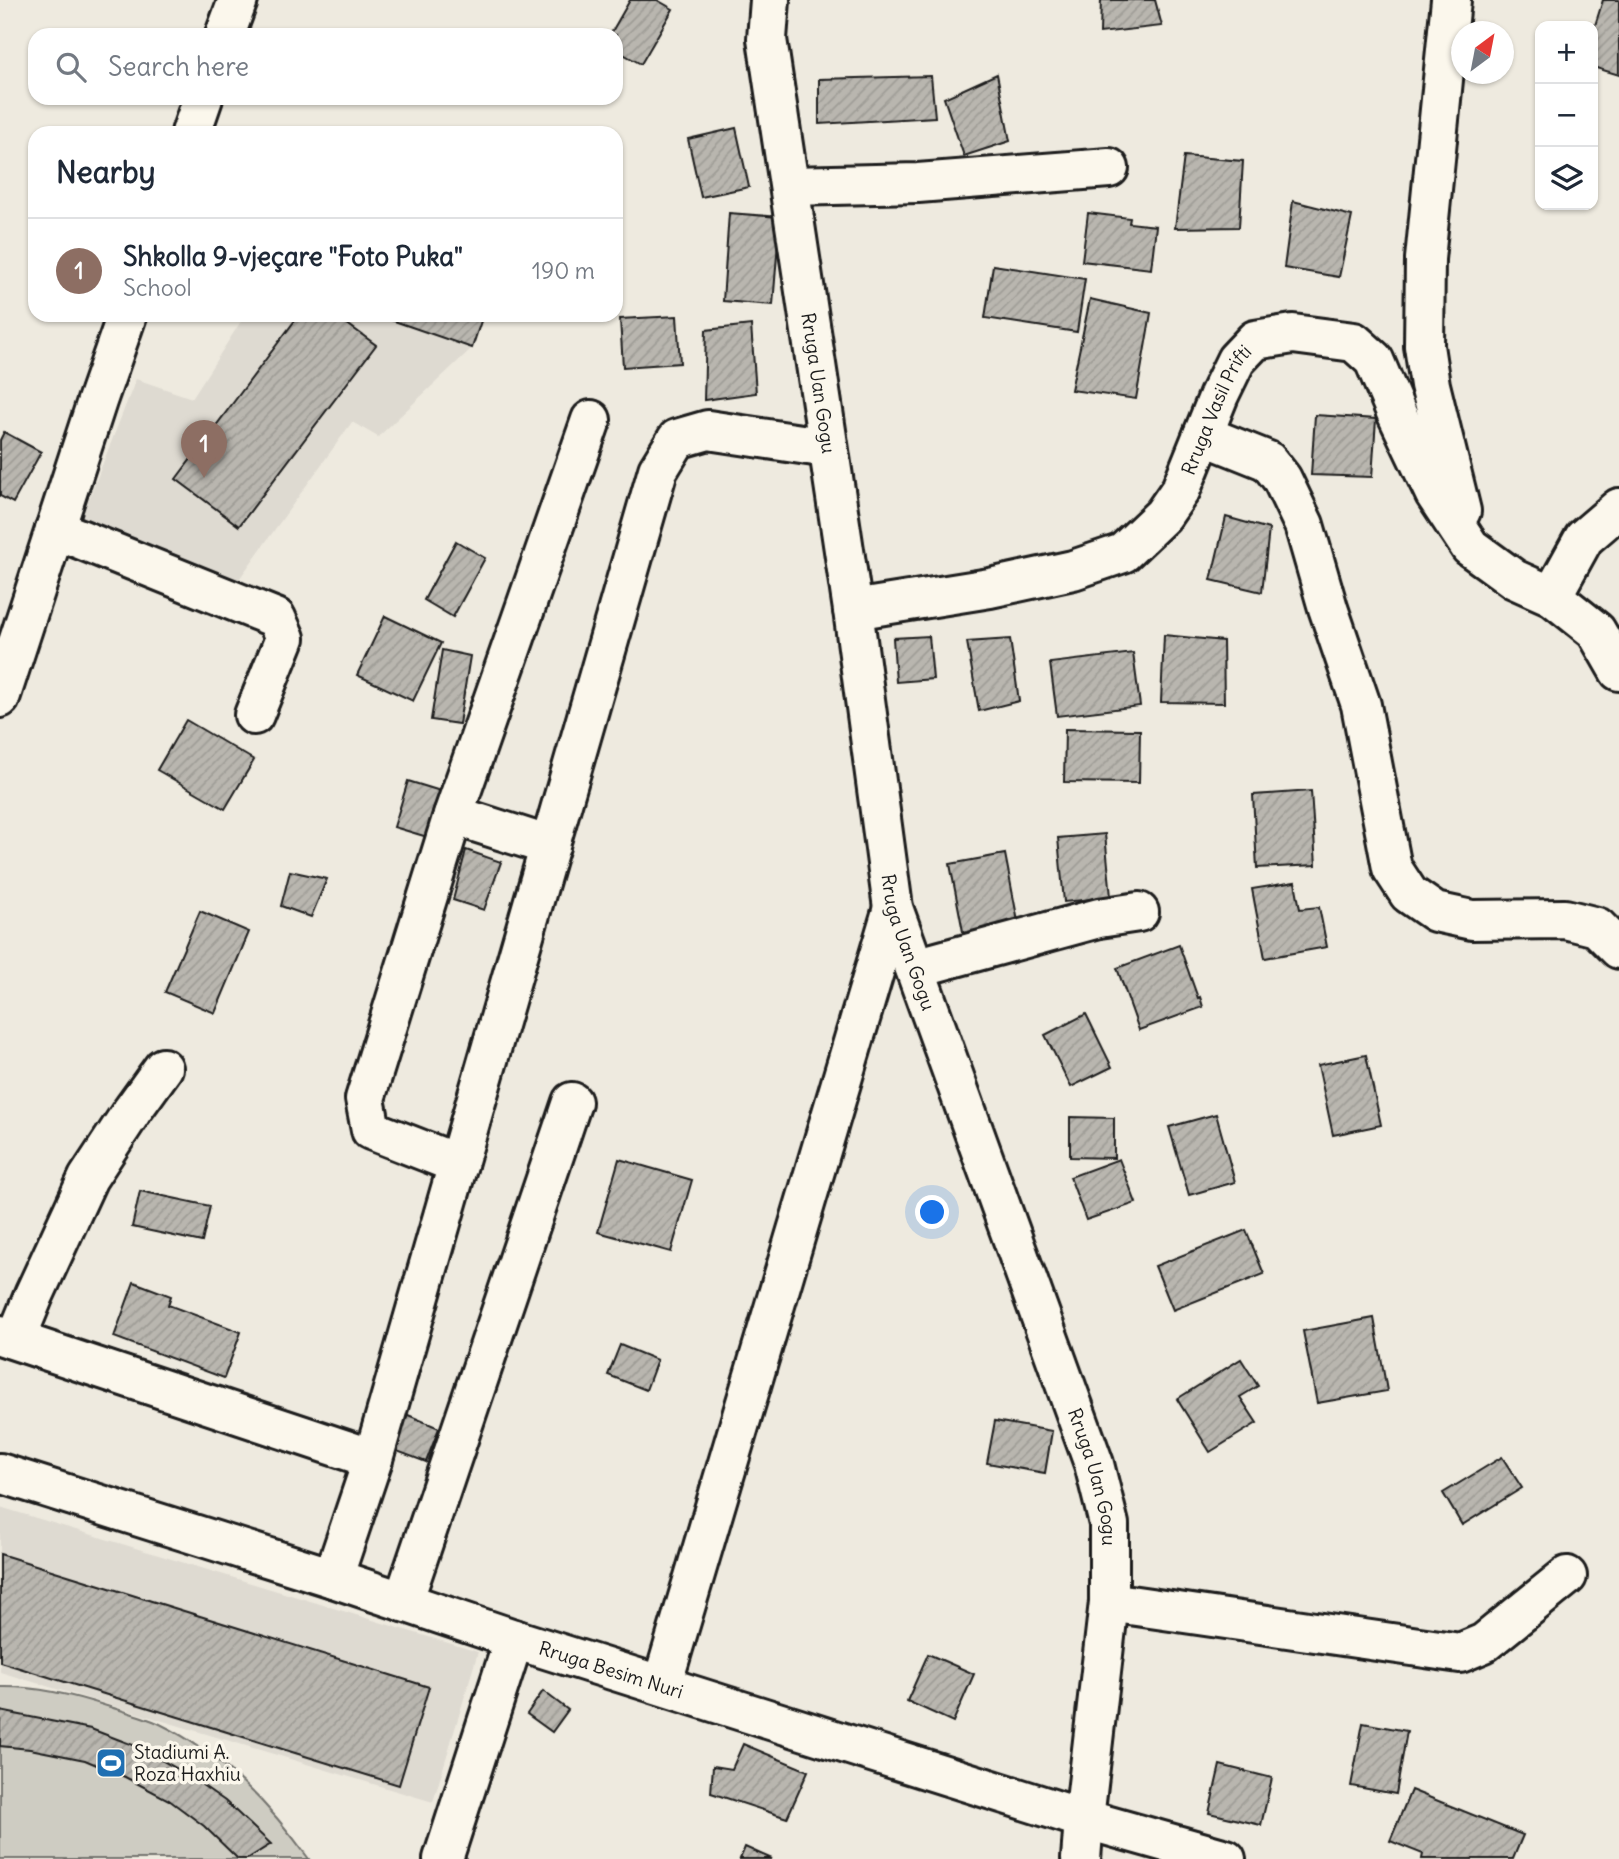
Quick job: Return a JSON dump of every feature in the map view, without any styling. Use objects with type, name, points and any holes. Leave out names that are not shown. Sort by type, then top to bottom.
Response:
[{"type":"street","points":[[228,28],[238,0]]},
{"type":"street","name":"Rruga Uan Gogu","points":[[770,0],[766,39],[853,610],[893,908],[1094,1464],[1109,1524],[1110,1602],[1084,1819],[1082,1859]]},
{"type":"street","points":[[1451,0],[1425,259],[1424,346],[1430,385],[1470,547]]},
{"type":"street","points":[[193,126],[201,105]]},
{"type":"street","points":[[790,186],[918,183],[1109,168]]},
{"type":"street","points":[[0,698],[125,322]]},
{"type":"street","name":"Rruga Vasil Prifti","points":[[853,610],[1073,570],[1123,552],[1163,515],[1181,489],[1236,360],[1255,340],[1293,334],[1354,342],[1374,360],[1435,494],[1470,547],[1514,579],[1552,596],[1596,631],[1619,671]]},
{"type":"street","points":[[458,1164],[371,1130],[365,1099],[453,815],[591,420]]},
{"type":"street","points":[[333,1578],[373,1459],[658,470],[677,439],[708,429],[828,448]]},
{"type":"street","points":[[1203,435],[1268,461],[1282,479],[1304,525],[1328,608],[1361,705],[1392,868],[1409,894],[1435,912],[1472,920],[1565,919],[1597,927],[1619,949]]},
{"type":"street","points":[[1552,596],[1584,538],[1619,509]]},
{"type":"street","points":[[55,528],[276,618],[285,638],[254,715]]},
{"type":"street","points":[[453,815],[550,846]]},
{"type":"street","points":[[662,1685],[893,908]]},
{"type":"street","points":[[915,968],[1100,918],[1139,912]]},
{"type":"street","points":[[163,1068],[88,1178],[34,1294],[8,1337],[373,1459]]},
{"type":"street","points":[[403,1602],[572,1102]]},
{"type":"street","name":"Rruga Besim Nuri","points":[[0,1473],[1084,1819],[1226,1859]]},
{"type":"street","points":[[1110,1602],[1460,1653],[1484,1643],[1567,1576]]},
{"type":"street","points":[[443,1859],[514,1639]]},
{"type":"shaded area","points":[[241,322],[481,322],[472,348],[378,437],[352,422],[237,582],[81,519],[136,379],[192,398]]},
{"type":"shaded area","points":[[0,1507],[478,1652],[433,1802],[0,1672]]},
{"type":"shaded area","name":"Stadiumi A. Roza Haxhiu","points":[[0,1687],[56,1692],[83,1699],[148,1719],[183,1736],[243,1782],[278,1819],[309,1859],[0,1859]]},
{"type":"building","points":[[630,0],[657,0],[673,9],[641,64],[623,54],[623,28],[614,28]]},
{"type":"building","points":[[1101,0],[1155,0],[1162,26],[1100,33]]},
{"type":"building","points":[[1603,0],[1619,0],[1619,75],[1598,69],[1596,21]]},
{"type":"building","points":[[997,74],[1010,141],[964,156],[944,98]]},
{"type":"building","points":[[931,76],[935,117],[819,124],[819,79]]},
{"type":"building","points":[[736,128],[749,187],[701,197],[688,139]]},
{"type":"building","points":[[1184,156],[1243,161],[1239,227],[1175,228]]},
{"type":"building","points":[[1293,201],[1352,216],[1339,277],[1284,268]]},
{"type":"building","points":[[729,213],[780,217],[773,305],[723,301]]},
{"type":"building","points":[[1088,213],[1130,218],[1129,223],[1156,226],[1151,269],[1082,261]]},
{"type":"building","points":[[993,265],[1085,279],[1077,332],[985,318]]},
{"type":"building","points":[[1090,299],[1151,313],[1136,399],[1071,390]]},
{"type":"building","points":[[677,316],[680,363],[623,367],[620,322],[623,322],[623,319]]},
{"type":"building","points":[[294,322],[345,322],[376,345],[239,526],[176,479]]},
{"type":"building","points":[[397,322],[481,322],[472,348]]},
{"type":"building","points":[[751,325],[756,393],[704,400],[706,330]]},
{"type":"building","points":[[1315,415],[1376,419],[1372,477],[1311,475]]},
{"type":"building","points":[[4,432],[41,452],[13,503],[0,496],[0,440]]},
{"type":"building","points":[[1226,517],[1269,529],[1262,592],[1211,580]]},
{"type":"building","points":[[456,541],[485,558],[453,617],[424,600]]},
{"type":"building","points":[[385,616],[441,643],[413,701],[357,675]]},
{"type":"building","points":[[1164,635],[1223,641],[1224,703],[1161,702]]},
{"type":"building","points":[[929,636],[933,679],[896,682],[893,638]]},
{"type":"building","points":[[1010,639],[1019,701],[979,711],[967,642]]},
{"type":"building","points":[[442,650],[470,656],[459,724],[431,720]]},
{"type":"building","points":[[1133,653],[1140,706],[1057,716],[1050,663]]},
{"type":"building","points":[[186,720],[254,760],[225,809],[157,770]]},
{"type":"building","points":[[1065,729],[1140,730],[1139,783],[1064,782]]},
{"type":"building","points":[[408,781],[447,793],[434,839],[394,827]]},
{"type":"building","points":[[1311,791],[1316,865],[1257,868],[1253,795]]},
{"type":"building","points":[[1105,834],[1111,897],[1064,902],[1058,838]]},
{"type":"building","points":[[466,850],[501,862],[484,910],[453,900]]},
{"type":"building","points":[[1005,854],[1020,932],[965,942],[950,864]]},
{"type":"building","points":[[290,871],[327,879],[311,917],[281,906]]},
{"type":"building","points":[[1295,882],[1300,909],[1319,907],[1327,947],[1265,958],[1252,889]]},
{"type":"building","points":[[200,911],[249,932],[215,1013],[165,992]]},
{"type":"building","points":[[1179,945],[1203,1007],[1139,1030],[1117,968]]},
{"type":"building","points":[[1086,1014],[1112,1067],[1071,1087],[1045,1035]]},
{"type":"building","points":[[1366,1055],[1381,1125],[1333,1135],[1318,1065]]},
{"type":"building","points":[[1216,1114],[1235,1182],[1189,1195],[1169,1127]]},
{"type":"building","points":[[1070,1117],[1114,1118],[1114,1158],[1070,1157]]},
{"type":"building","points":[[619,1159],[692,1180],[671,1252],[598,1232]]},
{"type":"building","points":[[1119,1159],[1136,1203],[1086,1220],[1070,1177]]},
{"type":"building","points":[[140,1191],[210,1206],[202,1242],[132,1227]]},
{"type":"building","points":[[1246,1230],[1264,1274],[1173,1310],[1155,1266]]},
{"type":"building","points":[[134,1282],[171,1296],[168,1305],[241,1332],[224,1378],[114,1337]]},
{"type":"building","points":[[1374,1318],[1387,1391],[1317,1403],[1303,1331]]},
{"type":"building","points":[[620,1345],[657,1360],[646,1390],[608,1375]]},
{"type":"building","points":[[1241,1359],[1258,1386],[1240,1397],[1257,1423],[1210,1452],[1177,1399]]},
{"type":"building","points":[[401,1412],[439,1428],[426,1462],[389,1448]]},
{"type":"building","points":[[995,1421],[1052,1431],[1045,1473],[987,1463]]},
{"type":"building","points":[[1502,1457],[1522,1488],[1462,1525],[1443,1493]]},
{"type":"building","points":[[0,1554],[429,1687],[399,1785],[0,1662]]},
{"type":"building","points":[[928,1654],[974,1674],[953,1722],[907,1701]]},
{"type":"building","points":[[543,1691],[568,1710],[552,1732],[527,1714]]},
{"type":"building","points":[[0,1711],[91,1729],[138,1747],[185,1773],[225,1801],[271,1844],[247,1859],[238,1859],[204,1826],[169,1800],[125,1777],[85,1760],[0,1746]]},
{"type":"building","points":[[1363,1723],[1407,1731],[1396,1794],[1351,1786]]},
{"type":"building","points":[[743,1744],[808,1771],[787,1818],[711,1793],[713,1766],[732,1769]]},
{"type":"building","points":[[1220,1765],[1272,1778],[1261,1825],[1209,1813]]},
{"type":"building","points":[[1411,1790],[1523,1835],[1513,1859],[1422,1859],[1423,1854],[1390,1841]]},
{"type":"building","points":[[745,1847],[772,1859],[740,1859]]},
{"type":"place","name":"Shkolla 9-vjeçare \"Foto Puka\"","points":[[204,478]]},
{"type":"place","name":"Stadiumi A. Roza Haxhiu","points":[[111,1763]]}]
